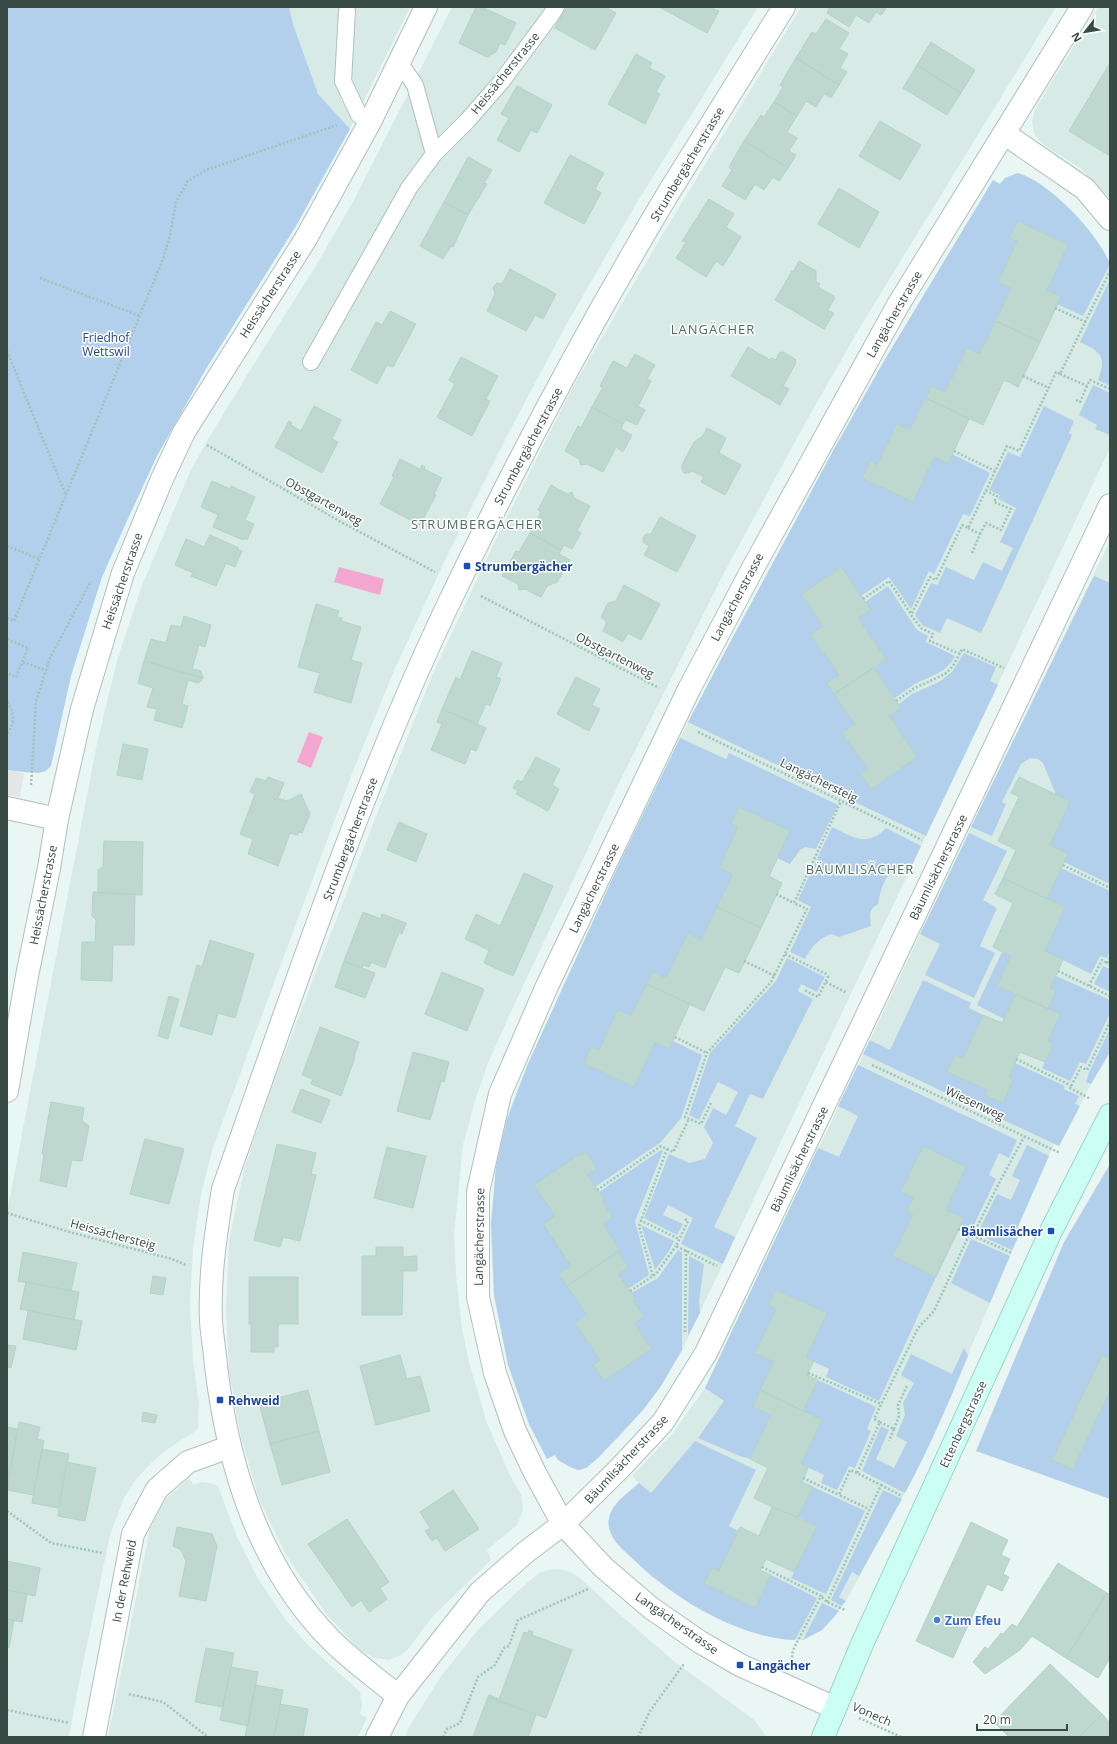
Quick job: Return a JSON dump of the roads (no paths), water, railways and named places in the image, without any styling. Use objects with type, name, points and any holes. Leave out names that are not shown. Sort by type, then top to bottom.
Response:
[{"type":"street","name":"Heissächerstrasse","points":[[7,1091],[57,819],[82,709],[115,595],[140,529],[184,432],[305,240],[364,118],[399,62],[426,7]]},
{"type":"street","name":"Strumbergächerstrasse","points":[[398,1696],[331,1640],[286,1584],[268,1552],[252,1518],[239,1483],[229,1447],[220,1400],[211,1321],[212,1275],[223,1189],[335,875],[394,727],[444,613],[524,450],[618,279],[668,193],[784,7]]},
{"type":"street","name":"Langächerstrasse","points":[[835,1708],[740,1665],[700,1642],[650,1608],[603,1567],[563,1524],[514,1431],[495,1373],[478,1297],[478,1192],[500,1094],[547,986],[670,728],[753,568],[898,305],[1005,134],[1082,7]]},
{"type":"street","points":[[1005,134],[1085,189],[1110,219]]},
{"type":"street","name":"Bäumlisächerstrasse","points":[[377,1737],[398,1696],[480,1592],[526,1552],[563,1524],[619,1469],[663,1422],[706,1352],[1110,505]]},
{"type":"street","points":[[17,810],[57,819]]},
{"type":"street","name":"Ettenbergstrasse","points":[[823,1737],[863,1642],[1051,1231],[1110,1115]]},
{"type":"street","name":"In der Rehweid","points":[[94,1737],[133,1534],[157,1489],[188,1462],[229,1447]]},
{"type":"lane","name":"Heissächerstrasse","points":[[311,362],[409,188],[434,154],[502,81],[556,7]]},
{"type":"lane","points":[[347,11],[342,81],[364,118]]},
{"type":"lane","points":[[399,62],[415,85],[434,154]]},
{"type":"place","name":"Strumbergächer","points":[[467,566]]},
{"type":"place","name":"Bäumlisächer","points":[[1051,1231]]},
{"type":"place","name":"Rehweid","points":[[220,1400]]},
{"type":"place","name":"Zum Efeu","points":[[937,1620]]},
{"type":"place","name":"Langächer","points":[[740,1665]]},
{"type":"district","name":"LANGÄCHER","points":[[713,329]]},
{"type":"district","name":"STRUMBERGÄCHER","points":[[477,524]]},
{"type":"district","name":"BÄUMLISÄCHER","points":[[860,869]]},
{"type":"park label","name":"Friedhof Wettswil","points":[[106,344]]}]
